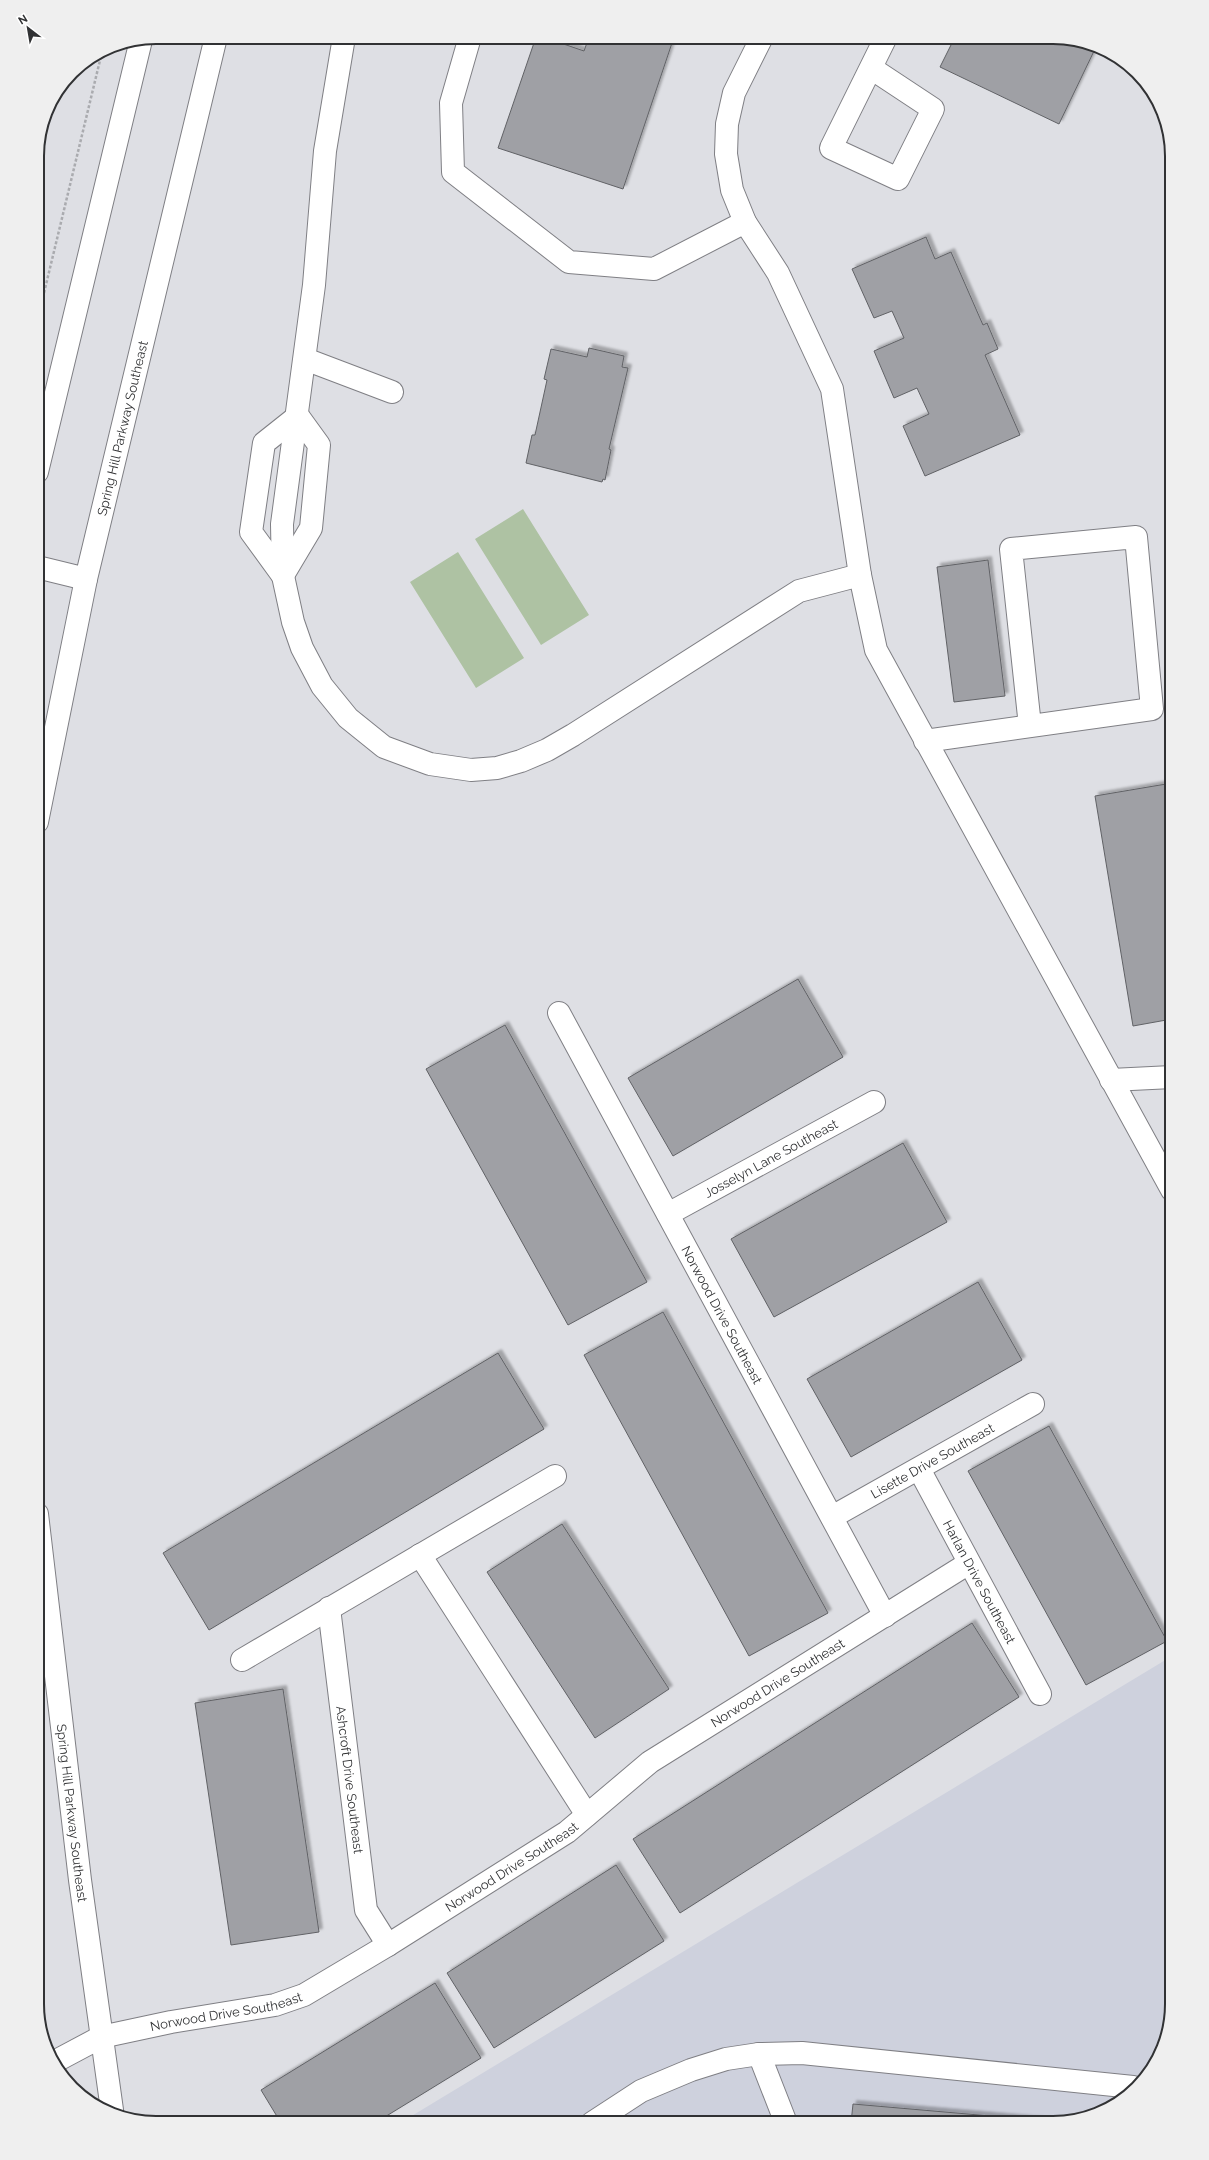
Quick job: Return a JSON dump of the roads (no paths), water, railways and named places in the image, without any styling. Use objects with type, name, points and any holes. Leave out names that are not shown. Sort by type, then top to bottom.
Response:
[{"type":"street","name":"Spring Hill Parkway Southeast","points":[[44,787],[86,579],[214,44]]},
{"type":"street","points":[[343,44],[326,151],[314,286],[298,416],[289,463],[282,524],[283,576],[293,622],[302,648],[322,686],[348,718],[384,747],[430,764],[471,770],[498,768],[547,750],[799,591],[860,575]]},
{"type":"street","points":[[468,44],[451,103],[453,172],[569,262],[654,269],[745,222]]},
{"type":"street","points":[[758,44],[734,93],[727,124],[726,154],[732,190],[745,222],[778,273],[832,389],[860,575],[876,650],[1165,1177]]},
{"type":"street","points":[[871,68],[933,109],[898,179],[831,148],[883,44]]},
{"type":"street","points":[[44,443],[140,45]]},
{"type":"street","points":[[305,358],[392,392]]},
{"type":"street","points":[[283,576],[251,532],[264,443],[298,416]]},
{"type":"street","points":[[283,576],[311,528],[318,445],[298,416]]},
{"type":"street","points":[[926,741],[1030,726],[1152,708],[1136,537],[1011,549],[1030,726]]},
{"type":"street","points":[[44,569],[86,579]]},
{"type":"street","name":"Norwood Drive Southeast","points":[[559,1013],[885,1616]]},
{"type":"street","points":[[1112,1080],[1165,1077]]},
{"type":"street","name":"Josselyn Lane Southeast","points":[[668,1214],[874,1102]]},
{"type":"street","name":"Lisette Drive Southeast","points":[[832,1517],[1033,1404]]},
{"type":"street","name":"Harlan Drive Southeast","points":[[919,1469],[1040,1694]]},
{"type":"street","points":[[242,1660],[555,1476]]},
{"type":"street","points":[[420,1555],[587,1815]]},
{"type":"street","name":"Norwood Drive Southeast","points":[[59,2059],[101,2037],[171,2022],[275,2005],[304,1995],[388,1945],[567,1832],[650,1762],[969,1563]]},
{"type":"street","name":"Spring Hill Parkway Southeast","points":[[44,1574],[80,1880],[111,2106]]},
{"type":"street","name":"Ashcroft Drive Southeast","points":[[329,1608],[366,1910],[388,1945]]},
{"type":"street","points":[[616,2116],[641,2091],[691,2070],[726,2059],[759,2054],[802,2053],[1128,2087]]},
{"type":"street","points":[[759,2054],[783,2116]]}]
